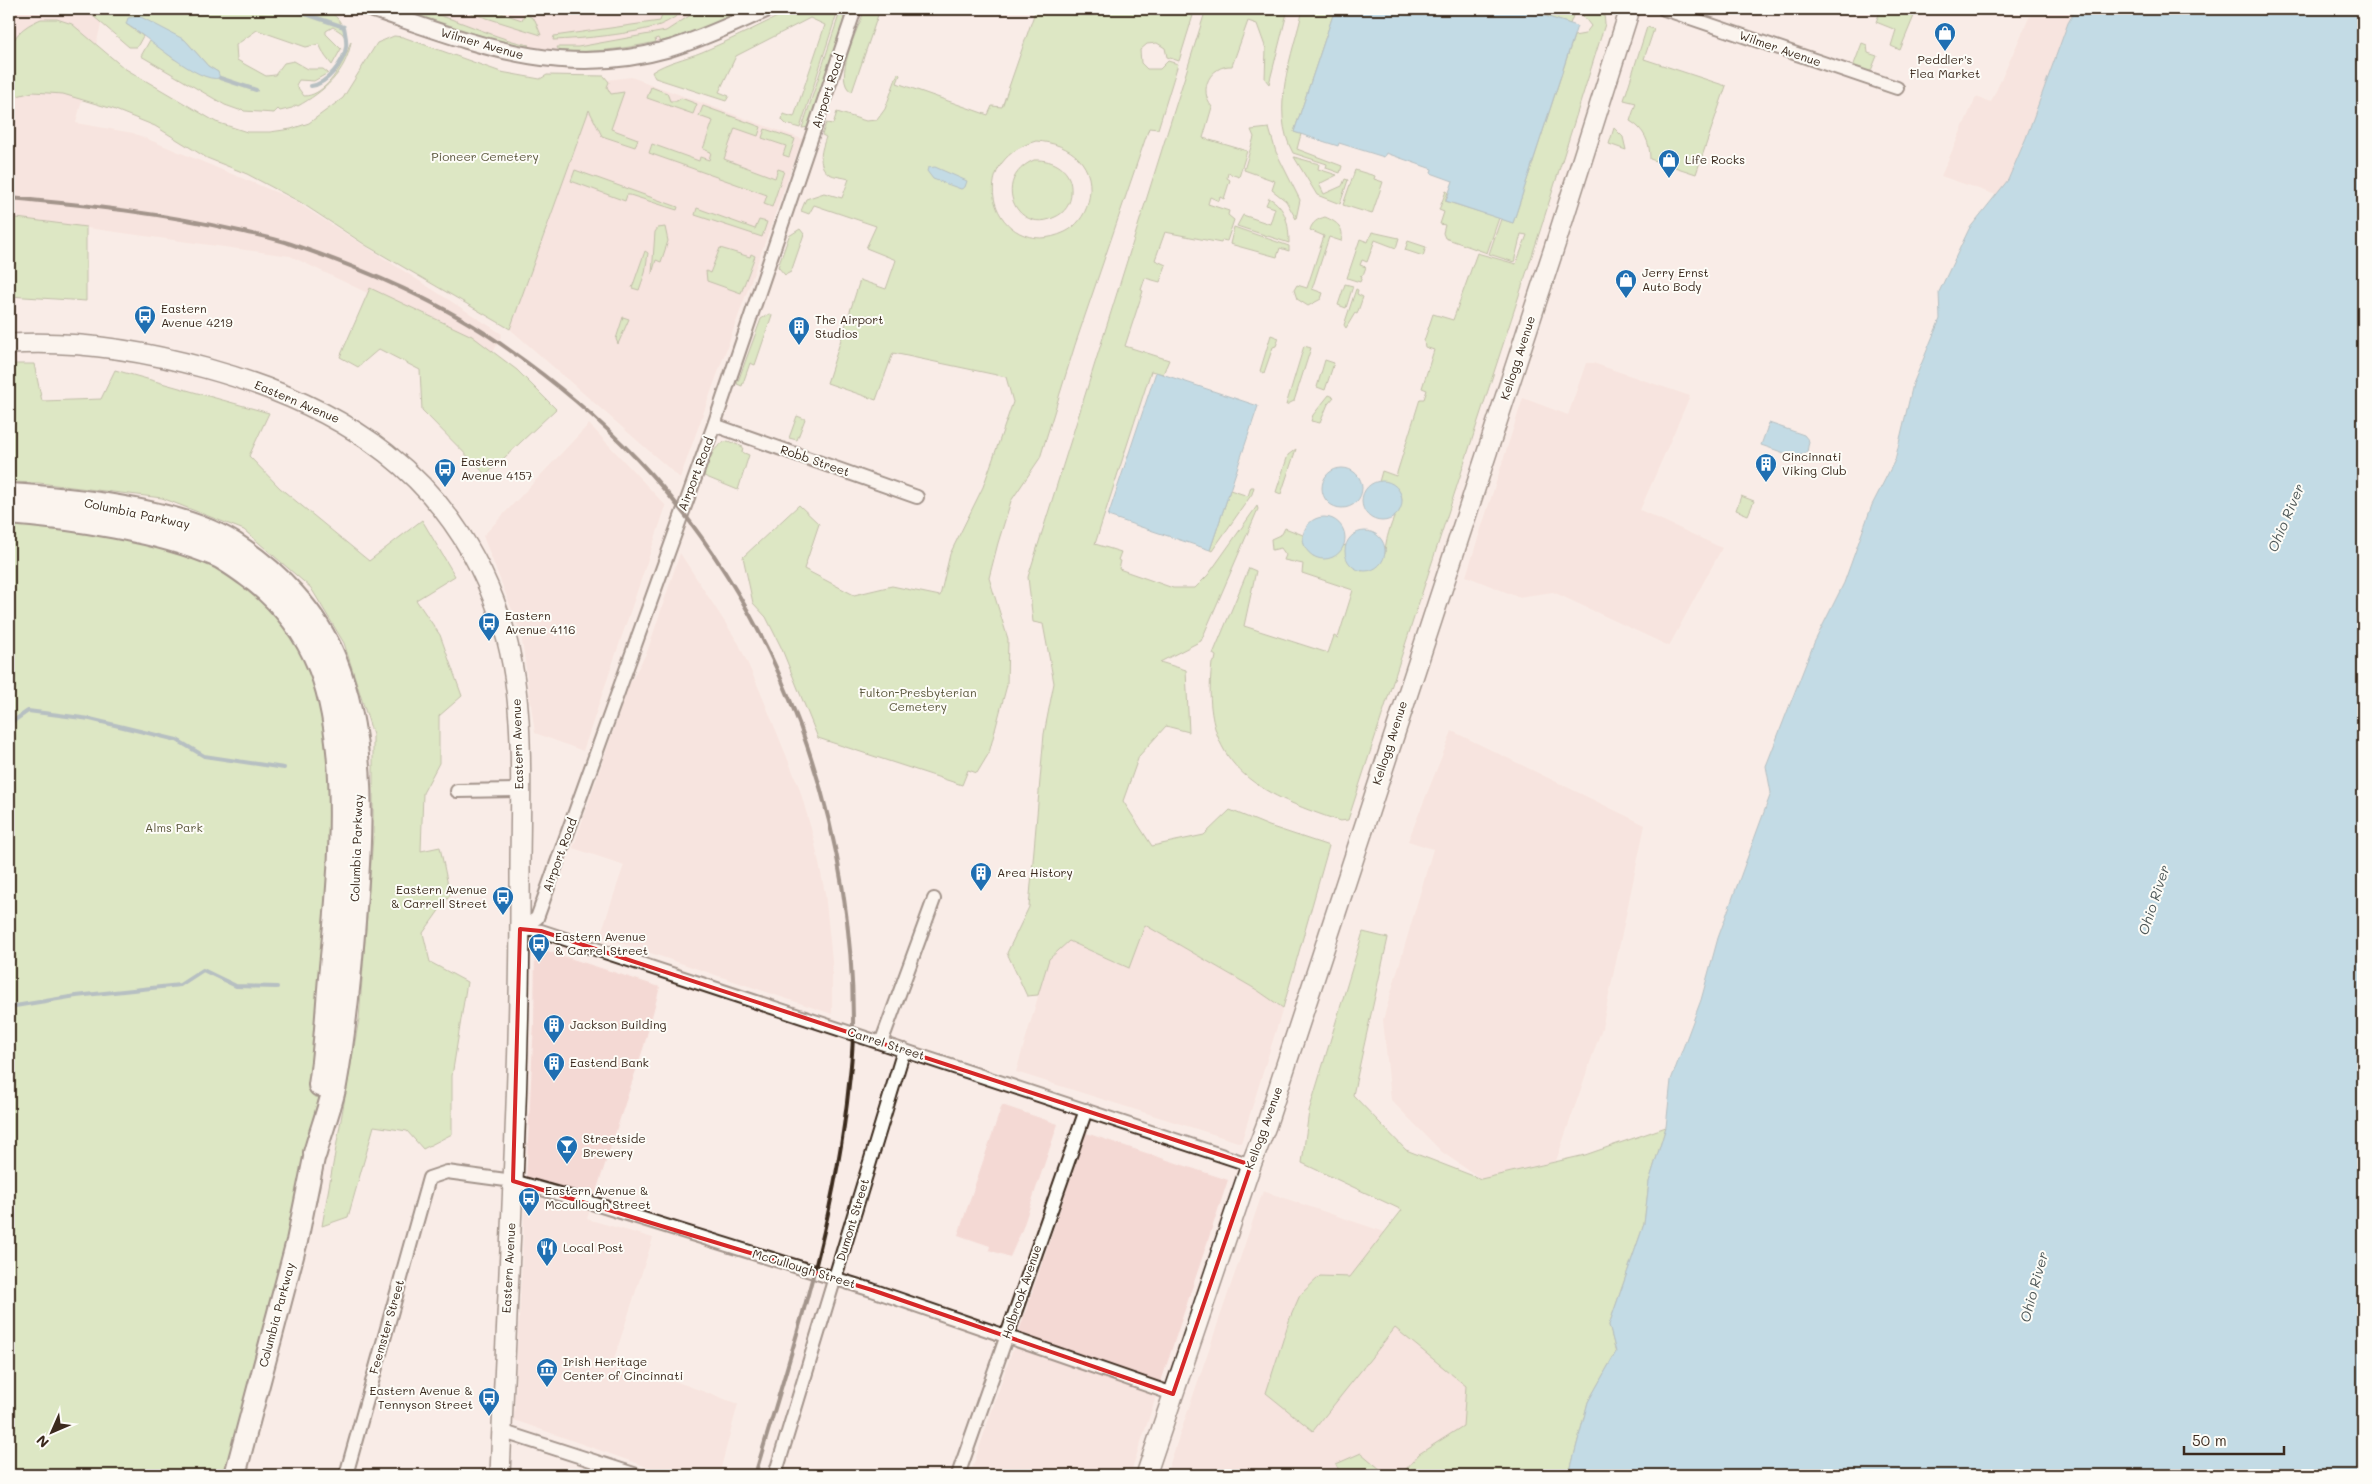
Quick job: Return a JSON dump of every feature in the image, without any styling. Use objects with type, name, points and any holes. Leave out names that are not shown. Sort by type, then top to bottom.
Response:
[{"type":"highway","name":"Columbia Parkway","points":[[9,495],[61,498],[154,515],[196,526],[232,543],[268,568],[293,594],[318,626],[335,658],[347,694],[355,739],[360,794],[357,876],[347,1005],[342,1041],[334,1087],[315,1153],[297,1241],[235,1475]]},
{"type":"highway","name":"Columbia Parkway","points":[[9,513],[62,518],[135,532],[218,557],[267,590],[288,614],[306,640],[316,661],[330,703],[337,742],[339,841],[338,895],[315,1153]]},
{"type":"main road","name":"Kellogg Avenue","points":[[1146,1475],[1251,1165],[1266,1126],[1387,752],[1493,435],[1630,9]]},
{"type":"main road","name":"Eastern Avenue","points":[[9,344],[48,342],[85,344],[134,351],[230,375],[277,391],[328,414],[370,440],[399,463],[436,502],[466,542],[489,588],[500,617],[516,683],[520,790],[520,929],[500,1475]]},
{"type":"street","name":"Wilmer Avenue","points":[[372,9],[498,50],[530,57],[570,61],[607,60],[667,49],[767,9]]},
{"type":"street","name":"Airport Road","points":[[520,929],[537,918],[714,426],[855,9]]},
{"type":"street","name":"Wilmer Avenue","points":[[1664,9],[1897,88]]},
{"type":"street","name":"Robb Street","points":[[714,426],[917,497]]},
{"type":"street","points":[[458,791],[520,790]]},
{"type":"street","points":[[881,1043],[934,899]]},
{"type":"street","name":"Carrel Street","points":[[520,929],[542,931],[1251,1165]]},
{"type":"street","name":"Dumont Street","points":[[775,1475],[904,1050]]},
{"type":"street","name":"Holbrook Avenue","points":[[958,1475],[1086,1110]]},
{"type":"street","name":"McCullough Street","points":[[429,1178],[447,1172],[512,1181],[594,1204],[835,1279],[1173,1394]]},
{"type":"street","name":"Feemster Street","points":[[346,1475],[429,1178]]},
{"type":"street","points":[[501,1431],[637,1475]]},
{"type":"highlighted area","points":[[520,929],[541,931],[1251,1165],[1173,1394],[872,1290],[513,1181]]},
{"type":"shaded area","points":[[9,9],[105,9],[76,123],[133,133],[290,198],[502,334],[493,353],[290,256],[51,223],[9,229]]},
{"type":"shaded area","points":[[399,9],[747,9],[700,30],[660,42],[618,50],[574,52],[526,47],[498,41]]},
{"type":"shaded area","points":[[2033,9],[2076,9],[2068,23],[2026,138],[2008,180],[1996,195],[1941,176],[1976,97],[1991,102]]},
{"type":"shaded area","points":[[631,77],[802,139],[680,478],[510,329],[599,81]]},
{"type":"shaded area","points":[[1586,363],[1593,363],[1690,396],[1640,510],[1722,548],[1669,646],[1553,592],[1518,597],[1466,576],[1523,398],[1568,415]]},
{"type":"shaded area","points":[[589,424],[666,506],[583,751],[535,733],[521,633],[483,536]]},
{"type":"shaded area","points":[[680,553],[739,644],[799,787],[814,839],[825,893],[832,960],[832,1014],[600,936],[624,865],[573,848],[629,685],[647,652]]},
{"type":"shaded area","points":[[1452,731],[1645,825],[1602,1028],[1556,1161],[1481,1179],[1442,1152],[1391,1100],[1383,1020],[1433,849],[1408,841]]},
{"type":"shaded area","points":[[1145,925],[1257,990],[1283,1008],[1241,1143],[1016,1072],[1049,959],[1069,941],[1128,968]]},
{"type":"shaded area","points":[[535,947],[660,987],[644,1046],[587,1219],[653,1238],[614,1359],[738,1404],[719,1475],[670,1475],[514,1420],[534,1022]]},
{"type":"shaded area","points":[[1002,1105],[1058,1124],[1022,1230],[1010,1257],[989,1250],[990,1246],[958,1235]]},
{"type":"shaded area","points":[[1086,1133],[1228,1180],[1130,1475],[970,1475]]},
{"type":"shaded area","points":[[1263,1191],[1500,1271],[1588,1402],[1569,1475],[1166,1475]]},
{"type":"green space","points":[[85,9],[321,9],[327,11],[336,16],[343,28],[346,39],[342,33],[333,27],[326,31],[326,34],[341,49],[332,65],[319,44],[306,47],[257,30],[236,45],[237,60],[266,76],[275,75],[284,63],[294,61],[308,69],[323,69],[328,73],[314,81],[299,80],[296,85],[304,96],[317,92],[328,83],[341,65],[351,42],[344,63],[339,72],[324,88],[307,101],[292,108],[280,111],[278,109],[274,113],[244,111],[225,105],[141,56],[150,40],[174,59],[218,72],[208,66],[185,40],[126,24],[143,36],[137,47],[129,47]]},
{"type":"green space","points":[[399,9],[416,10],[449,18],[497,36],[529,45],[526,47],[498,41]]},
{"type":"green space","points":[[458,9],[489,9],[522,20],[525,13],[535,20],[541,35]]},
{"type":"green space","points":[[664,9],[687,9],[667,22],[637,31],[608,36],[553,40],[554,36],[660,21]]},
{"type":"green space","points":[[700,9],[747,9],[700,30],[660,42],[658,38],[655,39],[656,42],[596,51],[559,51],[557,47],[578,47],[666,31]]},
{"type":"green space","points":[[793,9],[838,10],[800,128],[786,124],[782,120],[783,114],[794,117],[825,25],[810,18],[736,56],[719,92],[729,96],[726,101],[655,78],[652,72],[725,42]]},
{"type":"green space","points":[[841,9],[845,10],[842,29],[810,127],[802,128]]},
{"type":"green space","points":[[865,9],[880,9],[852,92],[846,86],[844,77],[845,66]]},
{"type":"green space","name":"Fulton-Presbyterian Cemetery","points":[[1036,9],[1195,9],[1179,61],[1167,57],[1165,48],[1157,43],[1147,44],[1140,50],[1141,63],[1147,69],[1160,69],[1168,61],[1178,64],[1158,129],[1149,128],[1075,345],[1040,458],[1011,501],[998,543],[989,578],[1008,639],[1007,685],[989,753],[977,773],[968,770],[962,785],[818,738],[781,647],[766,617],[753,603],[743,557],[799,505],[819,524],[804,569],[854,595],[892,586],[940,596],[950,554],[983,487],[1013,402],[1006,377],[893,353],[876,400],[827,383],[860,280],[886,289],[896,260],[866,248],[876,226],[814,205],[809,214],[801,211],[806,199],[824,193],[842,198],[849,179],[829,174],[822,166],[821,157],[826,137],[822,135],[826,123],[833,124],[837,112],[866,121],[877,120],[885,109],[898,73],[900,75],[897,83],[988,115],[992,106],[1002,107]],"holes":[[[1036,141],[1060,146],[1079,159],[1089,178],[1090,190],[1087,207],[1076,224],[1065,232],[1042,238],[1022,234],[1006,223],[996,207],[993,188],[998,169],[1012,153]]]},
{"type":"green space","points":[[1206,9],[1288,9],[1269,84],[1265,79],[1266,49],[1257,24],[1248,21],[1232,66],[1218,70],[1208,80],[1206,93],[1212,107],[1203,138],[1247,151],[1239,177],[1228,173],[1227,178],[1230,180],[1224,199],[1220,197],[1219,201],[1210,197],[1208,204],[1229,211],[1228,215],[1234,220],[1227,241],[1222,240],[1221,243],[1165,232],[1155,260],[1166,265],[1160,282],[1145,278],[1141,290],[1143,291],[1125,346],[1169,360],[1163,374],[1151,371],[1095,544],[1121,552],[1118,560],[1121,561],[1119,569],[1173,588],[1195,588],[1208,575],[1257,506],[1258,509],[1201,641],[1160,662],[1186,670],[1189,732],[1166,726],[1139,756],[1123,801],[1152,846],[1204,835],[1230,810],[1269,826],[1329,846],[1283,1008],[1257,990],[1145,925],[1129,968],[1069,941],[1049,959],[1038,995],[1027,996],[1007,953],[1029,907],[1044,734],[1054,683],[1043,624],[1033,622],[1028,577]]},
{"type":"green space","points":[[1303,9],[1335,9],[1294,132],[1301,134],[1297,149],[1342,166],[1340,173],[1326,168],[1327,164],[1293,153],[1286,136],[1283,118],[1285,81]]},
{"type":"green space","points":[[1523,9],[1598,9],[1604,14],[1605,24],[1540,231],[1348,820],[1340,821],[1283,799],[1259,786],[1240,770],[1225,751],[1215,727],[1210,698],[1212,663],[1215,661],[1216,656],[1213,654],[1249,568],[1256,571],[1244,626],[1328,653],[1334,636],[1338,638],[1353,590],[1302,573],[1303,564],[1284,560],[1286,555],[1281,548],[1272,550],[1271,539],[1282,534],[1285,528],[1303,535],[1305,545],[1313,556],[1346,545],[1346,554],[1349,561],[1354,567],[1362,571],[1385,554],[1389,532],[1402,498],[1398,491],[1386,483],[1379,482],[1382,471],[1396,476],[1420,399],[1424,399],[1427,390],[1422,388],[1434,350],[1425,347],[1424,341],[1433,314],[1453,320],[1477,253],[1516,264],[1527,235],[1521,234],[1514,262],[1489,254],[1501,219],[1513,223],[1574,36],[1585,34],[1591,26],[1580,12],[1574,13],[1570,24]]},
{"type":"green space","points":[[1881,9],[1908,9],[1907,13],[1914,16],[1900,50],[1891,46],[1896,30],[1876,22]]},
{"type":"green space","name":"Pioneer Cemetery","points":[[41,19],[57,19],[72,24],[124,68],[216,122],[247,132],[270,132],[291,129],[309,123],[343,98],[377,43],[394,36],[403,37],[501,72],[540,79],[547,75],[604,76],[609,82],[607,87],[611,94],[624,92],[611,129],[638,139],[635,147],[602,136],[589,110],[510,329],[367,246],[300,202],[247,174],[207,158],[155,126],[113,109],[63,94],[33,92],[9,98],[9,61],[13,41],[28,25]]},
{"type":"green space","points":[[1647,27],[1654,29],[1644,59],[1726,86],[1696,174],[1650,159],[1649,147],[1645,137],[1639,128],[1630,121],[1636,103],[1624,100]]},
{"type":"green space","points":[[1862,43],[1867,45],[1868,53],[1877,56],[1870,73],[1853,67]]},
{"type":"green space","points":[[651,87],[667,93],[670,101],[677,101],[681,98],[697,104],[693,114],[647,98]]},
{"type":"green space","points":[[703,106],[761,127],[758,136],[735,128],[724,159],[775,178],[778,169],[784,171],[772,207],[764,204],[767,195],[649,153],[652,144],[699,161],[700,157],[709,160],[711,152],[703,149],[713,121],[699,116]]},
{"type":"green space","points":[[1269,128],[1276,152],[1300,200],[1296,219],[1286,201],[1272,190],[1275,181],[1244,170],[1254,137],[1251,130]]},
{"type":"green space","points":[[1614,128],[1623,137],[1626,150],[1609,144]]},
{"type":"green space","points":[[765,129],[795,139],[789,157],[783,155],[786,146],[762,138]]},
{"type":"green space","points":[[1294,157],[1319,164],[1318,169],[1337,175],[1319,184],[1324,194],[1342,186],[1345,179],[1348,180],[1340,204],[1317,195]]},
{"type":"green space","points":[[1034,160],[1055,164],[1061,168],[1069,178],[1071,185],[1070,200],[1067,207],[1059,215],[1041,221],[1030,219],[1020,212],[1014,203],[1011,191],[1013,180],[1021,169]]},
{"type":"green space","points":[[575,170],[678,207],[677,210],[630,195],[627,195],[625,201],[571,181]]},
{"type":"green space","points":[[1355,170],[1375,176],[1374,179],[1383,182],[1372,214],[1343,205]]},
{"type":"green space","points":[[1446,191],[1448,192],[1445,201],[1499,218],[1487,253],[1445,238],[1443,233],[1445,225],[1440,224],[1444,212],[1439,210]]},
{"type":"green space","points":[[1269,198],[1283,211],[1289,243],[1237,226],[1243,215],[1270,224],[1275,208],[1266,205]]},
{"type":"green space","points":[[697,208],[755,229],[759,220],[767,222],[762,237],[695,215]]},
{"type":"green space","points":[[9,217],[86,227],[86,301],[9,296]]},
{"type":"green space","points":[[1325,217],[1339,226],[1342,236],[1341,241],[1329,237],[1312,289],[1323,293],[1321,299],[1308,306],[1297,299],[1294,290],[1297,285],[1307,288],[1324,236],[1310,230],[1316,221]]},
{"type":"green space","points":[[665,227],[668,241],[661,262],[656,260],[652,274],[655,232],[658,228]]},
{"type":"green space","points":[[1234,227],[1289,246],[1289,251],[1280,248],[1277,257],[1230,244]]},
{"type":"green space","points":[[800,229],[804,234],[791,272],[785,275],[778,267],[789,236]]},
{"type":"green space","points":[[1372,232],[1399,238],[1396,248],[1375,240],[1367,262],[1362,260],[1360,265],[1366,267],[1363,275],[1360,276],[1362,277],[1360,282],[1347,278],[1360,239],[1368,242]]},
{"type":"green space","points":[[1408,241],[1426,247],[1423,256],[1405,250]]},
{"type":"green space","points":[[720,248],[750,257],[751,254],[755,256],[741,293],[707,281],[706,271],[710,273]]},
{"type":"green space","points":[[645,251],[648,253],[645,273],[639,290],[632,288]]},
{"type":"green space","points":[[1345,284],[1353,286],[1346,308],[1338,305]]},
{"type":"green space","points":[[370,288],[472,336],[517,370],[556,409],[486,475],[422,410],[420,370],[379,349],[358,367],[340,357]]},
{"type":"green space","points":[[1356,289],[1358,290],[1357,294],[1363,297],[1357,314],[1355,313],[1346,328],[1344,325]]},
{"type":"green space","points":[[769,314],[772,315],[755,365],[750,363],[742,386],[737,384],[761,319]]},
{"type":"green space","points":[[623,317],[629,319],[618,344],[616,339]]},
{"type":"green space","points":[[1271,335],[1279,338],[1276,346],[1273,347],[1264,373],[1260,371]]},
{"type":"green space","points":[[1304,346],[1311,348],[1294,401],[1286,405]]},
{"type":"green space","points":[[1325,360],[1334,363],[1325,390],[1317,387]]},
{"type":"green space","points":[[9,364],[34,364],[42,401],[101,399],[115,370],[269,413],[249,456],[280,488],[369,561],[422,520],[455,576],[416,600],[440,635],[462,696],[439,716],[439,763],[423,793],[421,851],[440,847],[450,895],[423,933],[430,962],[467,982],[452,1076],[452,1134],[423,1149],[407,1131],[374,1126],[348,1217],[322,1226],[359,1019],[373,837],[373,735],[344,643],[311,588],[244,530],[162,498],[39,483],[9,482]]},
{"type":"green space","points":[[1329,395],[1334,397],[1328,404],[1320,423],[1311,421],[1313,415]]},
{"type":"green space","points":[[797,416],[805,419],[797,440],[789,438]]},
{"type":"green space","points":[[728,441],[743,447],[742,452],[749,455],[738,490],[704,476],[715,450],[718,446]]},
{"type":"green space","points":[[1296,449],[1281,494],[1276,492],[1288,455]]},
{"type":"green space","points":[[1251,487],[1254,487],[1252,494],[1212,551],[1210,550],[1230,490],[1248,496]]},
{"type":"green space","points":[[1741,496],[1754,501],[1748,515],[1736,510]]},
{"type":"green space","name":"Alms Park","points":[[9,513],[193,548],[288,614],[337,742],[322,1074],[317,1110],[235,1475],[9,1475]]},
{"type":"green space","points":[[1363,932],[1388,938],[1353,1095],[1406,1150],[1481,1179],[1585,1155],[1666,1127],[1649,1182],[1644,1224],[1609,1325],[1616,1352],[1588,1402],[1569,1475],[1401,1475],[1419,1454],[1463,1426],[1466,1386],[1395,1328],[1313,1431],[1266,1393],[1290,1318],[1300,1295],[1320,1276],[1350,1277],[1402,1210],[1302,1163],[1309,1111]]},
{"type":"green space","points":[[1361,1453],[1387,1475],[1341,1475],[1336,1464]]},
{"type":"water","points":[[1335,9],[1523,9],[1577,26],[1513,223],[1446,201],[1453,181],[1431,173],[1432,169],[1386,153],[1384,157],[1339,143],[1338,146],[1294,132]]},
{"type":"water","name":"Ohio River","points":[[2076,9],[2363,9],[2363,1475],[1569,1475],[1588,1402],[1616,1352],[1609,1325],[1644,1224],[1649,1182],[1666,1127],[1671,1080],[1701,1000],[1718,938],[1771,793],[1766,766],[1814,643],[1844,583],[1872,505],[1895,460],[1913,384],[1940,319],[1939,292],[1969,229],[2008,180],[2026,138],[2068,23]]},
{"type":"water","points":[[139,16],[185,40],[208,66],[218,72],[220,78],[211,78],[186,67],[126,24],[128,18]]},
{"type":"water","points":[[935,167],[967,181],[965,187],[961,189],[933,179],[927,171],[928,168]]},
{"type":"water","points":[[1156,372],[1258,406],[1210,550],[1108,516]]},
{"type":"water","points":[[1769,423],[1804,435],[1809,441],[1807,452],[1796,457],[1761,445]]},
{"type":"water","points":[[1346,468],[1353,471],[1359,477],[1362,488],[1361,496],[1353,505],[1346,508],[1338,508],[1331,505],[1323,496],[1322,484],[1325,477],[1334,469]]},
{"type":"water","points":[[1382,481],[1396,487],[1402,501],[1396,515],[1382,521],[1368,515],[1362,501],[1368,487]]},
{"type":"water","points":[[1324,517],[1339,523],[1345,538],[1339,553],[1324,559],[1309,553],[1303,538],[1309,523]]},
{"type":"water","points":[[1361,531],[1369,531],[1376,534],[1382,540],[1385,551],[1382,562],[1376,568],[1369,571],[1361,571],[1354,568],[1348,562],[1345,555],[1345,547],[1348,540],[1354,534]]},
{"type":"waterway","points":[[291,9],[344,27],[346,44],[342,59],[329,77],[311,86]]},
{"type":"waterway","points":[[220,78],[256,90]]},
{"type":"waterway","points":[[9,724],[28,711],[90,719],[177,740],[204,756],[284,768]]},
{"type":"waterway","points":[[9,1007],[76,996],[180,985],[203,970],[236,986],[277,987]]},
{"type":"railway","points":[[9,198],[153,214],[272,238],[375,276],[431,302],[483,332],[525,361],[559,387],[607,429],[637,459],[687,518],[731,583],[769,652],[799,724],[823,799],[840,876],[850,953],[853,1031],[843,1134],[824,1233],[798,1331],[755,1475]]},
{"type":"place","name":"Peddler's Flea Market","points":[[1945,52]]},
{"type":"place","name":"Life Rocks","points":[[1669,179]]},
{"type":"place","name":"Jerry Ernst Auto Body","points":[[1626,299]]},
{"type":"place","name":"Eastern Avenue 4219","points":[[145,335]]},
{"type":"place","name":"The Airport Studios","points":[[799,346]]},
{"type":"place","name":"Cincinnati Viking Club","points":[[1766,483]]},
{"type":"place","name":"Eastern Avenue 4157","points":[[445,488]]},
{"type":"place","name":"Eastern Avenue 4116","points":[[489,642]]},
{"type":"place","name":"Area History","points":[[981,892]]},
{"type":"place","name":"Eastern Avenue & Carrell Street","points":[[503,916]]},
{"type":"place","name":"Eastern Avenue & Carrel Street","points":[[539,963]]},
{"type":"place","name":"Jackson Building","points":[[554,1044]]},
{"type":"place","name":"Eastend Bank","points":[[554,1082]]},
{"type":"place","name":"Streetside Brewery","points":[[567,1165]]},
{"type":"place","name":"Eastern Avenue & Mccullough Street","points":[[529,1217]]},
{"type":"place","name":"Local Post","points":[[547,1267]]},
{"type":"place","name":"Irish Heritage Center of Cincinnati","points":[[547,1388]]},
{"type":"place","name":"Eastern Avenue & Tennyson Street","points":[[489,1417]]}]
